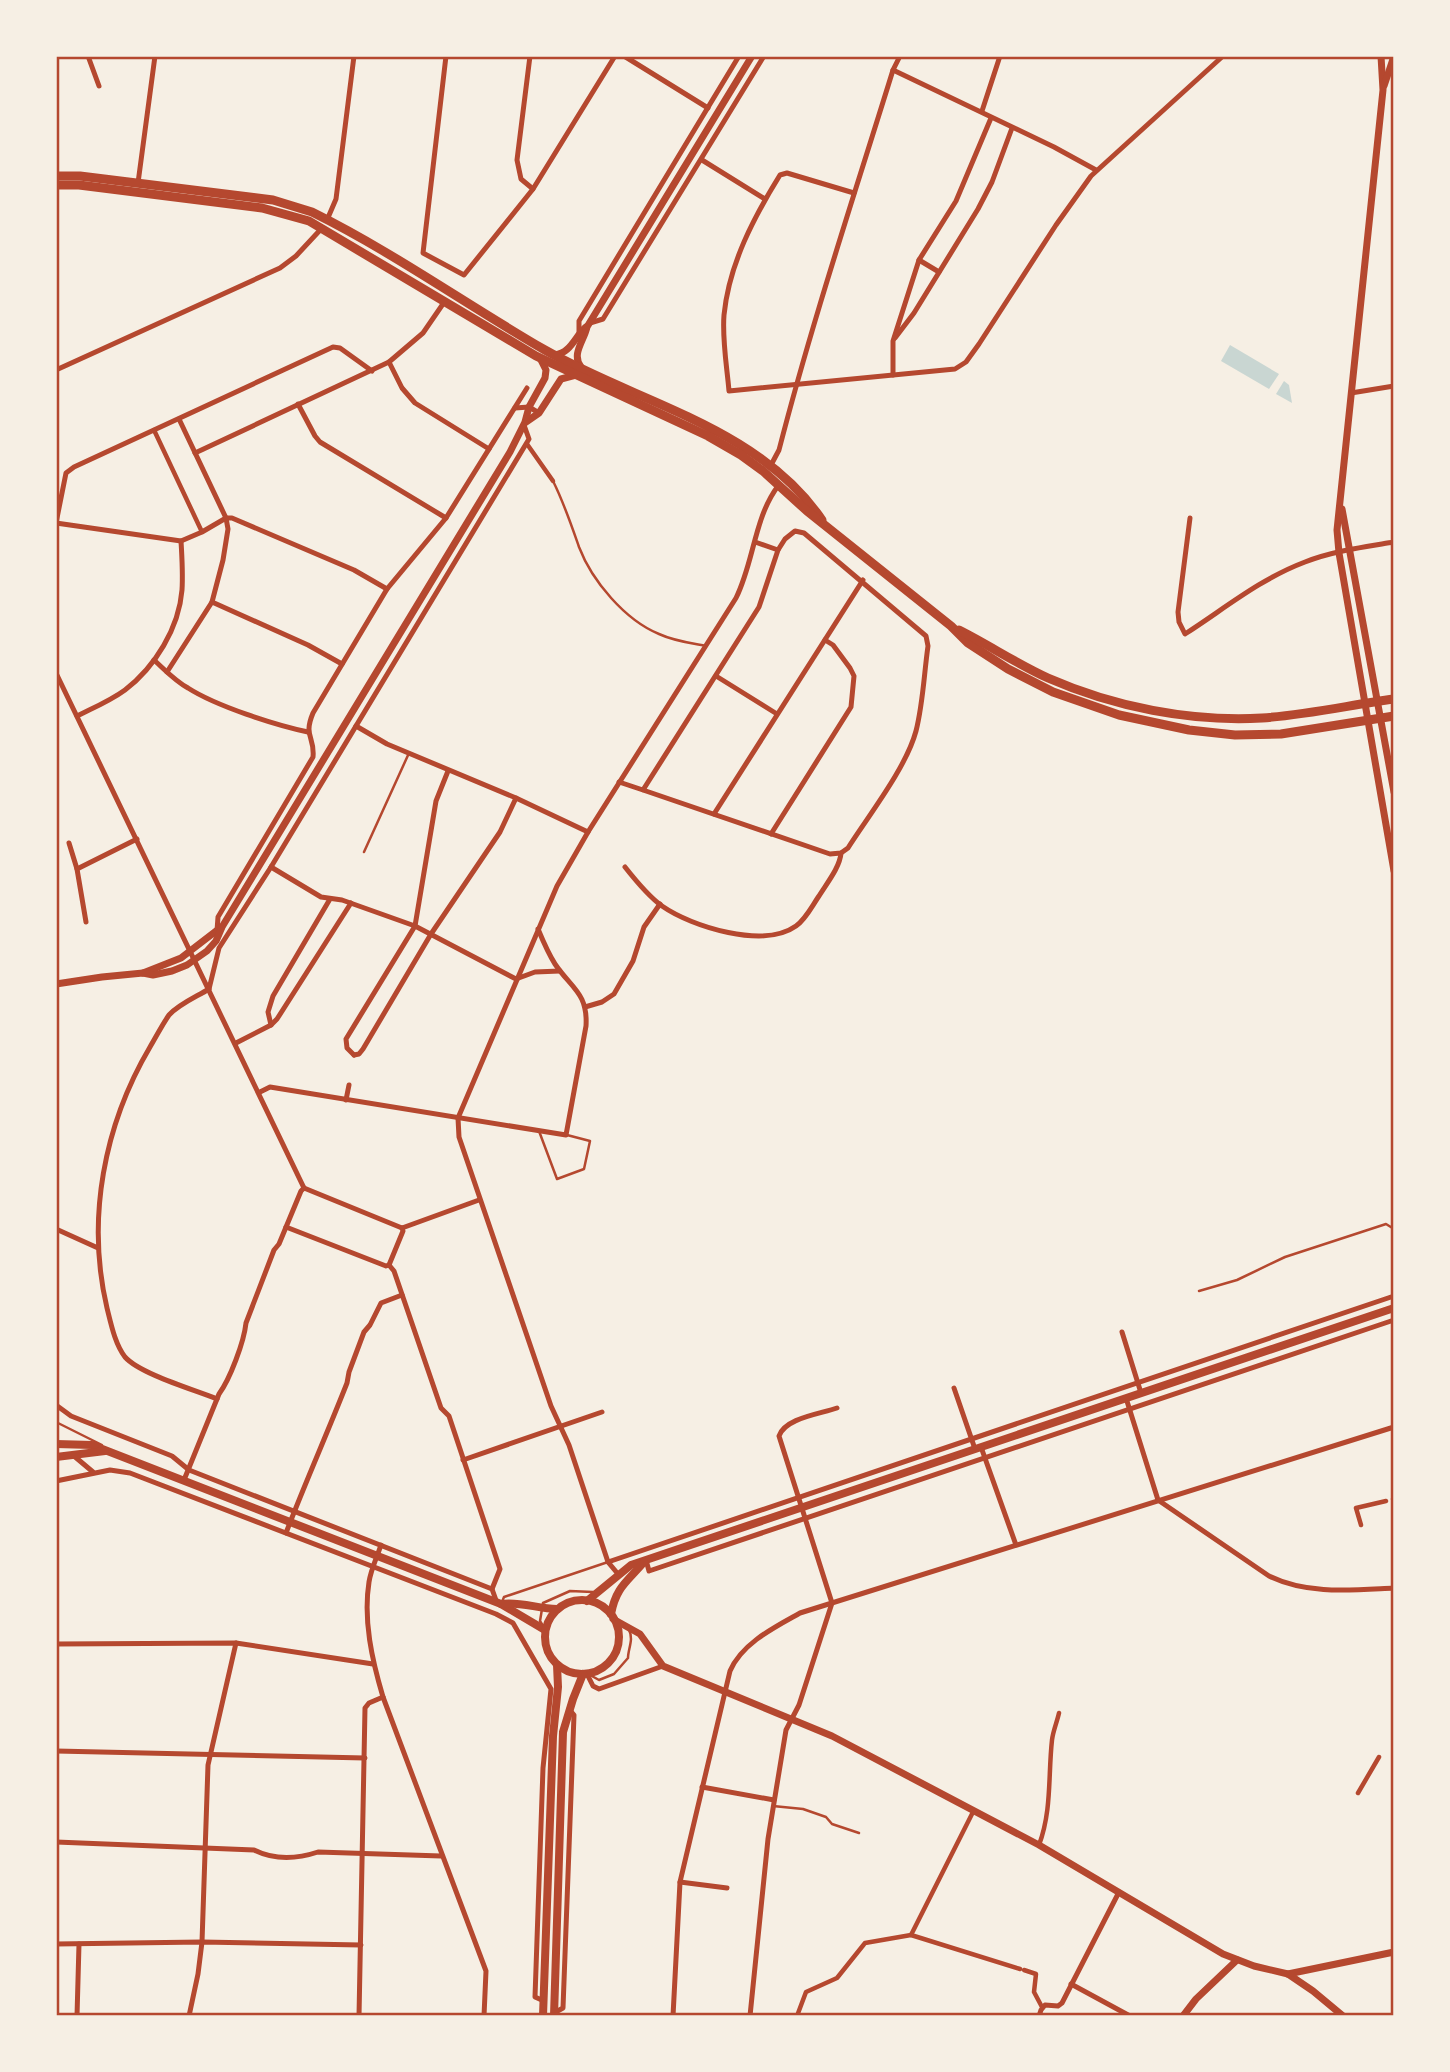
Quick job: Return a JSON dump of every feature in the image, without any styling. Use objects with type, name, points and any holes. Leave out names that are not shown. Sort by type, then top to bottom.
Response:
[{"type":"main road","points":[[56,176],[138,183],[294,205],[540,358],[559,374],[578,372]]},
{"type":"main road","points":[[56,185],[79,184],[262,208],[325,224],[555,355],[578,372],[741,445],[771,465],[813,506],[824,523]]},
{"type":"main road","points":[[667,412],[757,466],[807,511],[951,626],[978,651],[1019,676],[1065,697],[1119,715],[1189,730],[1249,736],[1281,734],[1394,716]]},
{"type":"main road","points":[[951,626],[1049,678],[1103,697],[1162,712],[1212,718],[1263,718],[1394,699]]},
{"type":"main road","points":[[587,1601],[631,1565],[1394,1308]]},
{"type":"main road","points":[[56,1444],[89,1444],[184,1480],[495,1602],[545,1630]]},
{"type":"main road","points":[[56,1457],[106,1451]]},
{"type":"main road","points":[[612,1616],[615,1597],[622,1584],[646,1560]]},
{"type":"main road","points":[[587,1601],[600,1605],[612,1616],[619,1636],[615,1652],[605,1666],[585,1674],[567,1671],[557,1665],[546,1649],[545,1630],[549,1619],[557,1609],[569,1602],[587,1601]]},
{"type":"main road","points":[[495,1602],[557,1609]]},
{"type":"main road","points":[[543,2016],[553,1705],[557,1665]]},
{"type":"main road","points":[[554,2015],[564,1726],[585,1674]]},
{"type":"street","points":[[89,56],[99,86]]},
{"type":"street","points":[[138,183],[155,56]]},
{"type":"street","points":[[56,370],[279,268],[306,247],[325,224],[337,199],[354,56]]},
{"type":"street","points":[[446,56],[423,253],[460,275],[467,274],[533,189],[615,56]]},
{"type":"street","points":[[530,56],[517,160],[521,179],[533,189]]},
{"type":"street","points":[[624,56],[708,108]]},
{"type":"street","points":[[579,333],[579,321],[739,56]]},
{"type":"street","points":[[524,424],[539,413],[559,374],[565,377],[578,372],[576,355],[588,325],[752,56]]},
{"type":"street","points":[[555,355],[561,355],[568,350],[588,325],[603,319],[764,56]]},
{"type":"street","points":[[771,465],[779,450],[805,349],[893,70],[900,56]]},
{"type":"street","points":[[982,111],[1000,56]]},
{"type":"street","points":[[854,193],[783,173],[765,199],[743,243],[727,296],[724,331],[729,391],[797,386],[955,369],[962,366],[1096,170],[1223,56]]},
{"type":"street","points":[[1381,56],[1383,90],[1337,530],[1394,871]]},
{"type":"street","points":[[1383,90],[1394,56]]},
{"type":"street","points":[[893,70],[1054,146],[1096,170]]},
{"type":"street","points":[[892,375],[893,341],[919,260],[956,201],[991,118]]},
{"type":"street","points":[[893,341],[914,313],[978,209],[992,182],[1012,128]]},
{"type":"street","points":[[702,160],[765,199]]},
{"type":"street","points":[[919,260],[939,272]]},
{"type":"street","points":[[195,453],[389,362],[423,333],[445,301]]},
{"type":"street","points":[[372,371],[340,348],[332,347],[69,469],[56,523],[181,541],[226,518],[244,521],[354,570],[387,589]]},
{"type":"street","points":[[57,982],[143,973],[163,974],[193,961],[211,947],[219,929],[510,452],[546,375],[540,358]]},
{"type":"street","points":[[389,362],[402,388],[415,403],[489,449]]},
{"type":"street","points":[[1351,393],[1394,386]]},
{"type":"street","points":[[219,929],[218,917],[309,765],[313,747],[307,732],[313,713],[387,589],[446,518],[527,388]]},
{"type":"street","points":[[298,404],[320,442],[446,518]]},
{"type":"street","points":[[515,408],[529,407],[539,413]]},
{"type":"street","points":[[167,672],[212,602],[228,529],[226,518],[179,419]]},
{"type":"street","points":[[217,1399],[141,1368],[127,1359],[119,1346],[108,1311],[97,1248],[99,1200],[115,1125],[132,1080],[169,1015],[209,989],[219,948],[271,867],[530,439],[524,424]]},
{"type":"street","points":[[154,430],[202,532]]},
{"type":"street","points":[[527,444],[553,481]]},
{"type":"street","points":[[618,1574],[608,1562],[569,1446],[479,1200],[459,1137],[458,1118],[557,886],[619,782],[740,591],[768,500],[778,486]]},
{"type":"street","points":[[1341,505],[1394,792]]},
{"type":"street","points":[[1190,518],[1178,612],[1185,634],[1261,583],[1307,561],[1394,542]]},
{"type":"street","points":[[619,782],[830,854],[841,853],[848,848],[891,781],[912,741],[928,646],[925,633],[804,533],[795,531],[785,539],[778,550],[762,602],[643,790]]},
{"type":"street","points":[[77,716],[127,688],[154,660],[171,632],[182,589],[181,541]]},
{"type":"street","points":[[755,542],[778,550]]},
{"type":"street","points":[[714,814],[863,580]]},
{"type":"street","points":[[212,602],[308,645],[342,664]]},
{"type":"street","points":[[771,834],[851,707],[854,676],[833,645],[825,640]]},
{"type":"street","points":[[154,660],[203,697],[307,732]]},
{"type":"street","points":[[56,673],[304,1188],[402,1228],[479,1200]]},
{"type":"street","points":[[716,676],[777,714]]},
{"type":"street","points":[[358,705],[366,710]]},
{"type":"street","points":[[356,726],[448,771],[516,798],[588,832]]},
{"type":"street","points":[[354,1055],[347,1048],[346,1039],[415,926],[436,801],[448,771]]},
{"type":"street","points":[[354,1055],[363,1049],[431,933],[500,832],[516,798]]},
{"type":"street","points":[[77,869],[137,839]]},
{"type":"street","points":[[69,843],[77,869],[86,922]]},
{"type":"street","points":[[625,867],[660,904],[679,916],[717,930],[745,934],[782,933],[804,919],[830,878],[841,853]]},
{"type":"street","points":[[271,867],[321,897],[351,903],[415,926],[516,979],[535,972],[560,971]]},
{"type":"street","points":[[271,1024],[268,1012],[273,996],[330,899]]},
{"type":"street","points":[[236,1043],[277,1019],[351,903]]},
{"type":"street","points":[[585,1007],[602,1002],[614,994],[633,961],[645,923],[660,904]]},
{"type":"street","points":[[143,973],[189,953],[219,929]]},
{"type":"street","points":[[260,1092],[270,1087],[566,1135],[586,1026],[585,1007],[576,987],[551,958],[538,929]]},
{"type":"street","points":[[352,1065],[354,1055]]},
{"type":"street","points":[[346,1100],[349,1085]]},
{"type":"street","points":[[184,1480],[217,1399],[225,1386],[274,1251],[304,1188]]},
{"type":"street","points":[[286,1227],[389,1265],[394,1271],[441,1408],[449,1416],[500,1569],[492,1589],[495,1602],[484,1609]]},
{"type":"street","points":[[389,1265],[402,1228]]},
{"type":"street","points":[[56,1229],[97,1248]]},
{"type":"street","points":[[286,1533],[310,1469],[319,1457],[364,1332],[381,1303],[402,1295]]},
{"type":"street","points":[[608,1562],[1394,1296]]},
{"type":"street","points":[[646,1560],[649,1572],[1394,1320]]},
{"type":"street","points":[[1122,1332],[1141,1393]]},
{"type":"street","points":[[954,1388],[972,1438],[985,1459],[1016,1545]]},
{"type":"street","points":[[1126,1398],[1158,1500],[1269,1576],[1285,1583],[1327,1590],[1394,1588]]},
{"type":"street","points":[[56,1405],[79,1420],[172,1456],[189,1470],[492,1589]]},
{"type":"street","points":[[750,2016],[774,1803],[786,1731],[799,1705],[832,1603],[780,1442],[780,1432],[788,1424],[837,1408]]},
{"type":"street","points":[[463,1460],[602,1412]]},
{"type":"street","points":[[673,2016],[680,1882],[724,1691],[734,1661],[760,1637],[800,1613],[1394,1427]]},
{"type":"street","points":[[75,1456],[95,1472]]},
{"type":"street","points":[[56,1481],[95,1472],[114,1470],[130,1473],[484,1609],[513,1623],[550,1686],[553,1705]]},
{"type":"street","points":[[1361,1525],[1356,1508],[1386,1501]]},
{"type":"street","points":[[381,1545],[369,1586],[373,1664],[441,1856],[486,1971],[484,2016]]},
{"type":"street","points":[[612,1616],[645,1639],[663,1666],[832,1736],[1039,1845],[1223,1954],[1288,1974],[1343,2016]]},
{"type":"street","points":[[56,1644],[236,1643],[373,1664]]},
{"type":"street","points":[[189,2016],[202,1942],[210,1755],[236,1643]]},
{"type":"street","points":[[585,1674],[593,1686],[599,1689],[663,1666]]},
{"type":"street","points":[[359,2016],[366,1708],[369,1703],[383,1697]]},
{"type":"street","points":[[1039,1845],[1050,1802],[1052,1739],[1059,1713]]},
{"type":"street","points":[[56,1751],[365,1758]]},
{"type":"street","points":[[1358,1793],[1379,1757]]},
{"type":"street","points":[[702,1787],[774,1803]]},
{"type":"street","points":[[911,1935],[973,1812]]},
{"type":"street","points":[[56,1842],[254,1850],[264,1855],[300,1858],[318,1852],[441,1856]]},
{"type":"street","points":[[680,1882],[727,1888]]},
{"type":"street","points":[[1042,2007],[1058,2006],[1062,2003],[1119,1892]]},
{"type":"street","points":[[797,2016],[806,1992],[836,1979],[865,1943],[911,1935],[1036,1974],[1034,1992],[1042,2007],[1039,2016]]},
{"type":"street","points":[[56,1944],[202,1942],[361,1945]]},
{"type":"street","points":[[77,2016],[79,1944]]},
{"type":"street","points":[[1288,1974],[1394,1952]]},
{"type":"street","points":[[1183,2016],[1196,1999],[1237,1960]]},
{"type":"street","points":[[1070,1984],[1130,2016]]},
{"type":"lane","points":[[555,355],[559,374]]},
{"type":"lane","points":[[553,481],[585,559],[621,608],[655,633],[673,640],[706,646]]},
{"type":"lane","points":[[365,852],[409,753]]},
{"type":"lane","points":[[539,1131],[556,1179],[584,1169],[590,1141],[566,1135]]},
{"type":"lane","points":[[1199,1292],[1237,1280],[1285,1257],[1386,1224],[1394,1229]]},
{"type":"lane","points":[[56,1422],[100,1443],[106,1451]]},
{"type":"lane","points":[[495,1602],[608,1562]]},
{"type":"lane","points":[[545,1630],[540,1621],[543,1602],[570,1591],[600,1591]]},
{"type":"lane","points":[[585,1674],[599,1680],[614,1674],[628,1658],[631,1634],[627,1626]]},
{"type":"lane","points":[[774,1803],[826,1818],[832,1824],[859,1833]]},
{"type":"shaded area","points":[[1230,345],[1279,374],[1269,389],[1221,361]]},
{"type":"shaded area","points":[[1284,381],[1289,385],[1292,403],[1276,394]]}]
